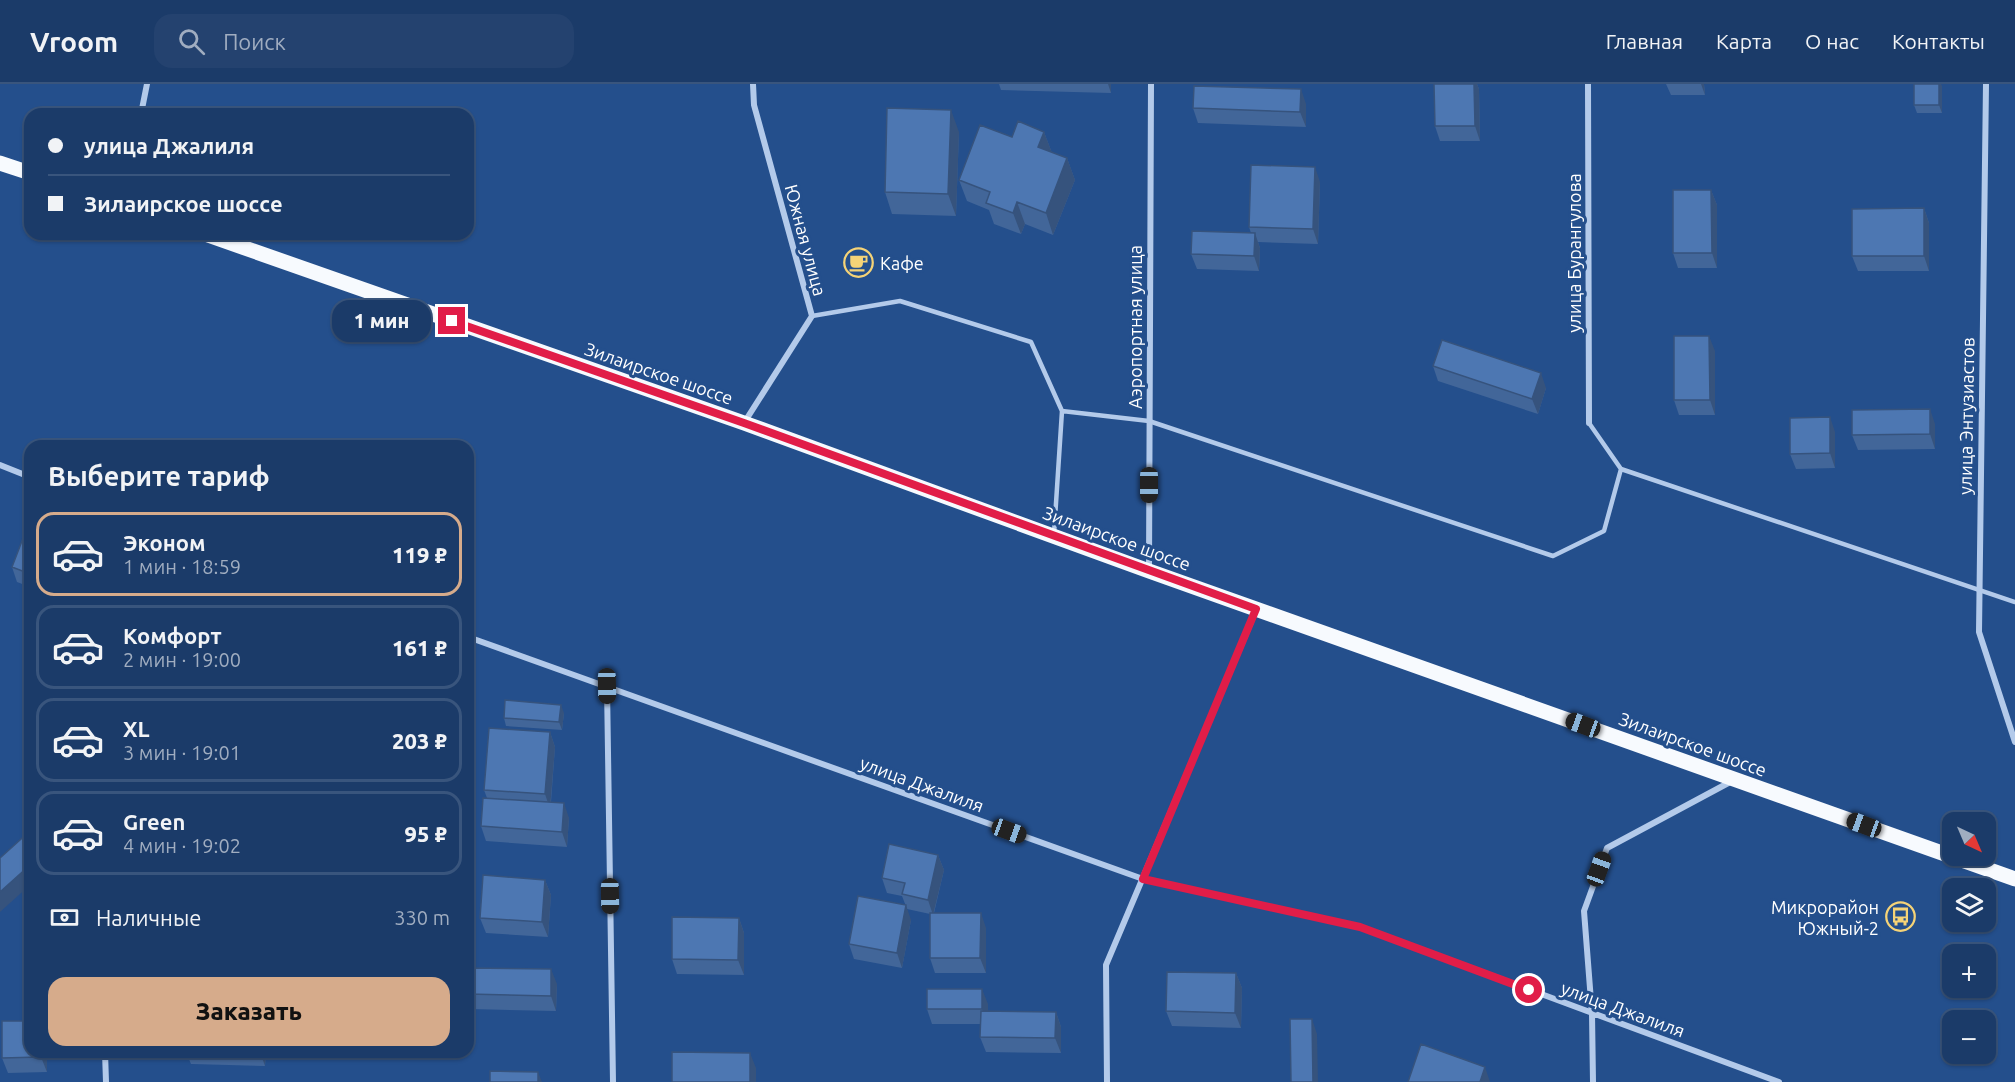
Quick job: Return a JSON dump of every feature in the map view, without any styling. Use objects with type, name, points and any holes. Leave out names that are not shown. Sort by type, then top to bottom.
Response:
[{"type":"main road","points":[[0,163],[24,171]]},
{"type":"main road","name":"Зилаирское шоссе","points":[[222,240],[744,423],[1149,571],[2015,879]]},
{"type":"street","points":[[142,108],[147,84]]},
{"type":"street","name":"Южная улица","points":[[744,423],[812,316],[754,105],[753,84]]},
{"type":"street","name":"Аэропортная улица","points":[[1149,571],[1151,84]]},
{"type":"street","name":"улица Бурангулова","points":[[1588,84],[1589,423]]},
{"type":"street","name":"улица Энтузиастов","points":[[1986,84],[1978,632],[2015,742]]},
{"type":"street","points":[[0,465],[24,475]]},
{"type":"street","points":[[1107,1082],[1106,966],[1256,609]]},
{"type":"street","name":"улица Джалиля","points":[[474,639],[1143,879],[1360,927],[1779,1082]]},
{"type":"street","points":[[607,686],[613,1082]]},
{"type":"street","points":[[1593,1082],[1592,1014],[1584,911],[1607,848],[1735,779]]},
{"type":"street","points":[[105,1058],[106,1082]]},
{"type":"lane","points":[[812,316],[900,301],[1030,342],[1062,411],[1053,536]]},
{"type":"lane","points":[[1062,411],[1149,421],[1553,556],[1604,531],[1621,469]]},
{"type":"lane","points":[[1589,423],[1621,469],[1979,592],[2015,602]]},
{"type":"building","points":[[1434,84],[1474,84],[1475,126],[1435,126]]},
{"type":"building","points":[[1914,84],[1939,84],[1939,105],[1914,105]]},
{"type":"building","points":[[1194,86],[1301,89],[1300,112],[1193,108]]},
{"type":"building","points":[[887,108],[951,110],[948,194],[885,192]]},
{"type":"building","points":[[1018,121],[1044,132],[1038,147],[1067,158],[1046,213],[1017,202],[1013,213],[986,203],[990,192],[959,180],[980,125],[1012,137]]},
{"type":"building","points":[[1251,165],[1315,167],[1313,229],[1249,227]]},
{"type":"building","points":[[1673,190],[1711,190],[1712,253],[1673,253]]},
{"type":"building","points":[[1924,208],[1924,256],[1852,256],[1852,209]]},
{"type":"building","points":[[1192,231],[1255,233],[1254,256],[1191,254]]},
{"type":"building","points":[[1674,336],[1709,336],[1710,400],[1674,400]]},
{"type":"building","points":[[1442,340],[1541,373],[1532,399],[1433,366]]},
{"type":"building","points":[[1930,409],[1930,434],[1852,435],[1852,410]]},
{"type":"building","points":[[1830,417],[1830,453],[1790,454],[1790,418]]},
{"type":"building","points":[[24,536],[24,572],[12,567]]},
{"type":"building","points":[[505,700],[561,705],[559,722],[504,718]]},
{"type":"building","points":[[489,728],[550,732],[545,794],[484,790]]},
{"type":"building","points":[[483,798],[564,803],[562,832],[481,826]]},
{"type":"building","points":[[24,836],[24,870],[0,892],[0,858]]},
{"type":"building","points":[[889,844],[938,855],[928,900],[902,894],[905,883],[882,878]]},
{"type":"building","points":[[483,875],[545,880],[542,922],[480,918]]},
{"type":"building","points":[[858,896],[906,905],[897,953],[849,944]]},
{"type":"building","points":[[930,913],[981,913],[980,958],[930,958]]},
{"type":"building","points":[[672,917],[739,918],[738,960],[672,959]]},
{"type":"building","points":[[474,968],[551,969],[551,996],[474,994]]},
{"type":"building","points":[[1167,972],[1236,973],[1235,1013],[1166,1011]]},
{"type":"building","points":[[927,989],[982,989],[982,1009],[927,1009]]},
{"type":"building","points":[[981,1011],[1056,1012],[1055,1038],[980,1037]]},
{"type":"building","points":[[1290,1019],[1312,1019],[1313,1082],[1291,1082]]},
{"type":"building","points":[[2,1021],[24,1021],[24,1057],[2,1058]]},
{"type":"building","points":[[1421,1044],[1485,1067],[1480,1082],[1408,1082]]},
{"type":"building","points":[[672,1052],[750,1053],[750,1082],[672,1082]]},
{"type":"building","points":[[490,1071],[538,1072],[538,1082],[490,1082]]},
{"type":"place","name":"Кафе","points":[[859,263]]},
{"type":"place","name":"Микрорайон Южный-2","points":[[1900,917]]},
{"type":"route","points":[[452,321],[744,423],[1256,609],[1143,879],[1360,927],[1529,990]]}]
